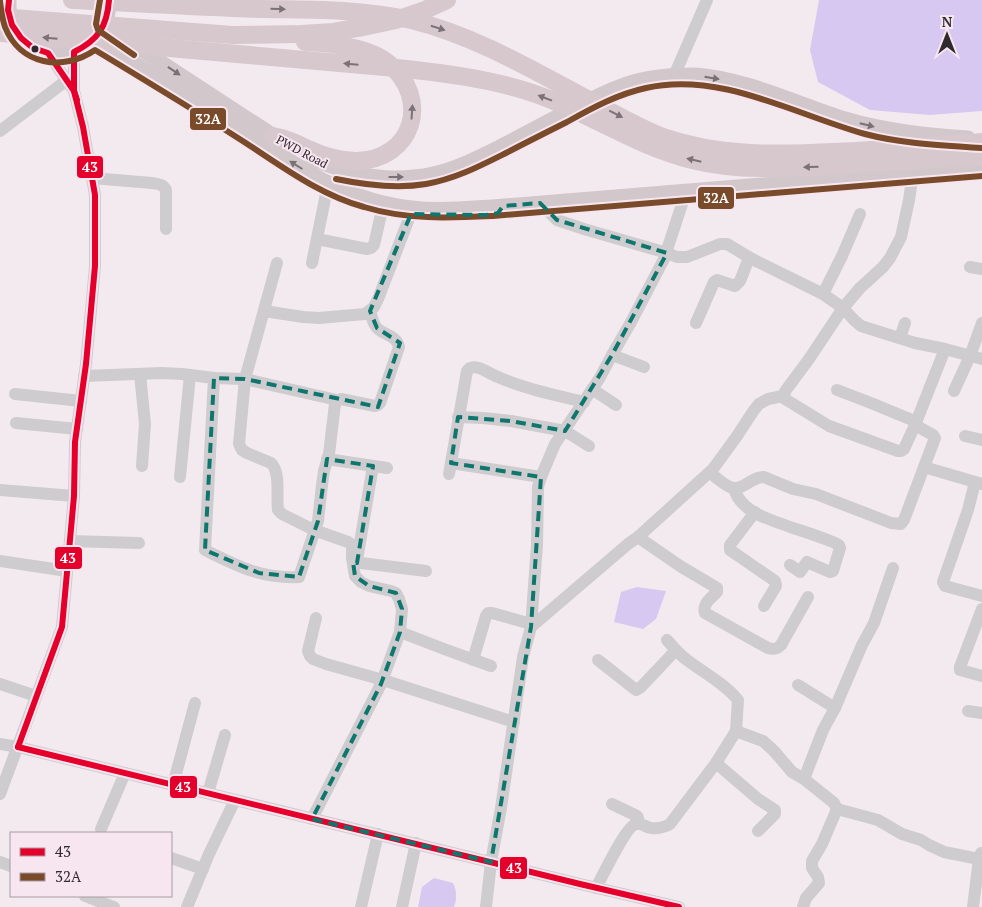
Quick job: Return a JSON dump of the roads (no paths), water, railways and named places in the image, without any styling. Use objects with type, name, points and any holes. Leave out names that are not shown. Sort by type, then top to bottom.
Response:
[{"type":"highway","points":[[72,0],[378,13],[410,20],[490,48],[610,112],[662,136],[744,160],[811,167],[982,156]]},
{"type":"highway","points":[[232,35],[333,32],[396,20],[448,0]]},
{"type":"highway","points":[[0,17],[232,35],[318,43],[357,49],[387,62],[396,70],[402,77],[413,102],[408,134],[397,146],[382,156],[373,159],[354,161],[336,159],[273,136]]},
{"type":"highway","points":[[0,33],[407,69],[472,78],[517,88],[560,104],[667,153],[716,165],[787,154],[936,146],[982,141]]},
{"type":"main road","points":[[9,0],[8,10],[12,25],[21,38],[33,48],[48,53],[61,54],[74,52],[95,40],[105,25],[109,0]]},
{"type":"main road","name":"PWD Road","points":[[105,25],[302,154],[355,174],[413,177],[434,174],[477,158],[607,91],[641,80],[674,76],[720,79],[871,126],[982,141]]},
{"type":"main road","name":"PWD Road","points":[[95,40],[232,123],[328,188],[412,211],[467,209],[982,167]]},
{"type":"street","points":[[674,76],[707,0]]},
{"type":"street","points":[[0,794],[62,627],[74,496],[75,442],[95,266],[95,195],[84,127],[72,83],[74,52]]},
{"type":"street","points":[[48,53],[72,83]]},
{"type":"street","points":[[0,131],[72,83]]},
{"type":"street","points":[[783,396],[843,308],[893,254],[901,237],[913,173]]},
{"type":"street","points":[[92,178],[152,182],[164,186],[166,190],[166,229]]},
{"type":"street","points":[[264,311],[319,318],[365,314],[378,299],[412,211],[382,210],[353,202],[328,188],[312,263]]},
{"type":"street","points":[[486,907],[491,862],[501,808],[523,657],[531,625],[537,545],[538,487],[555,444],[584,402],[612,356],[667,253],[686,192]]},
{"type":"street","points":[[540,203],[557,220],[677,257],[687,257],[720,244],[727,244],[749,258],[823,294],[843,308],[862,326],[928,347],[945,349],[976,357]]},
{"type":"street","points":[[317,240],[367,249],[371,248],[374,245],[382,210]]},
{"type":"street","points":[[823,294],[860,214]]},
{"type":"street","points":[[696,323],[714,282],[717,280],[735,286],[740,280],[749,258]]},
{"type":"street","points":[[277,263],[245,379],[238,444],[242,450],[271,463],[274,467],[277,472],[278,510],[282,514],[314,530],[348,542],[352,547],[355,562]]},
{"type":"street","points":[[84,376],[162,373],[245,379],[337,400],[341,399],[375,406],[380,402],[399,347],[396,340],[377,328],[370,310]]},
{"type":"street","points":[[900,338],[905,323]]},
{"type":"street","points":[[954,391],[976,357],[982,323]]},
{"type":"street","points":[[783,396],[829,426],[901,451],[904,449],[916,423],[945,349]]},
{"type":"street","points":[[612,356],[644,367]]},
{"type":"street","points":[[541,477],[450,469],[458,417],[469,368],[477,368],[527,388],[584,402]]},
{"type":"street","points":[[140,374],[144,424],[142,466]]},
{"type":"street","points":[[180,478],[190,375]]},
{"type":"street","points":[[214,378],[205,550],[254,572],[273,576],[299,577],[318,521],[322,485],[337,400]]},
{"type":"street","points":[[592,389],[616,405]]},
{"type":"street","points":[[710,473],[729,487],[734,488],[740,487],[759,477],[764,478],[793,489],[816,494],[891,524],[901,524],[935,438],[916,423],[871,402],[837,390]]},
{"type":"street","points":[[15,394],[81,401]]},
{"type":"street","points":[[531,625],[638,537],[710,473],[759,404],[768,399],[783,396]]},
{"type":"street","points":[[458,417],[511,420],[564,431],[589,446]]},
{"type":"street","points":[[16,423],[77,429]]},
{"type":"street","points":[[965,436],[982,440]]},
{"type":"street","points":[[327,459],[387,468]]},
{"type":"street","points":[[312,819],[383,680],[400,632],[402,609],[396,593],[369,586],[360,582],[355,576],[355,562],[373,466]]},
{"type":"street","points":[[924,467],[978,483],[943,582],[945,586],[982,596]]},
{"type":"street","points":[[734,488],[735,494],[744,505],[755,512],[839,545],[840,548],[833,571],[830,572],[808,562],[800,572],[790,564]]},
{"type":"street","points":[[0,490],[74,496]]},
{"type":"street","points":[[755,512],[730,545],[730,550],[775,581],[776,586],[764,606]]},
{"type":"street","points":[[638,537],[680,566],[717,588],[717,592],[705,605],[705,613],[772,650],[781,645],[808,597]]},
{"type":"street","points":[[70,541],[139,543]]},
{"type":"street","points":[[0,561],[67,571]]},
{"type":"street","points":[[355,562],[426,571]]},
{"type":"street","points":[[804,779],[823,730],[874,623],[893,568]]},
{"type":"street","points":[[982,609],[960,667],[960,670],[964,672],[982,676]]},
{"type":"street","points":[[473,660],[488,613],[531,625]]},
{"type":"street","points":[[316,618],[308,651],[313,659],[514,722]]},
{"type":"street","points":[[400,632],[491,666]]},
{"type":"street","points":[[636,824],[652,828],[666,827],[670,824],[716,763],[736,731],[738,700],[717,680],[685,658],[667,640]]},
{"type":"street","points":[[598,660],[636,690],[676,650]]},
{"type":"street","points":[[0,684],[36,696]]},
{"type":"street","points":[[798,685],[834,708]]},
{"type":"street","points":[[173,785],[195,703]]},
{"type":"street","points":[[968,711],[982,714]]},
{"type":"street","points":[[736,731],[763,741],[792,772],[804,779],[834,803],[837,808],[878,820],[902,834],[922,840],[944,852],[980,855],[973,907]]},
{"type":"street","points":[[208,793],[225,735]]},
{"type":"street","points":[[0,744],[679,907]]},
{"type":"street","points":[[716,763],[758,799],[774,810],[775,814],[758,831]]},
{"type":"street","points":[[101,829],[125,773]]},
{"type":"street","points":[[187,907],[209,854],[235,800]]},
{"type":"street","points":[[596,888],[617,848],[630,829],[636,824],[638,818],[612,804]]},
{"type":"street","points":[[803,907],[806,898],[819,883],[818,877],[812,868],[812,861],[822,844],[837,808]]},
{"type":"street","points":[[361,907],[378,834]]},
{"type":"street","points":[[402,907],[416,843]]},
{"type":"street","points":[[172,858],[203,869]]},
{"type":"street","points":[[88,897],[114,907]]}]
